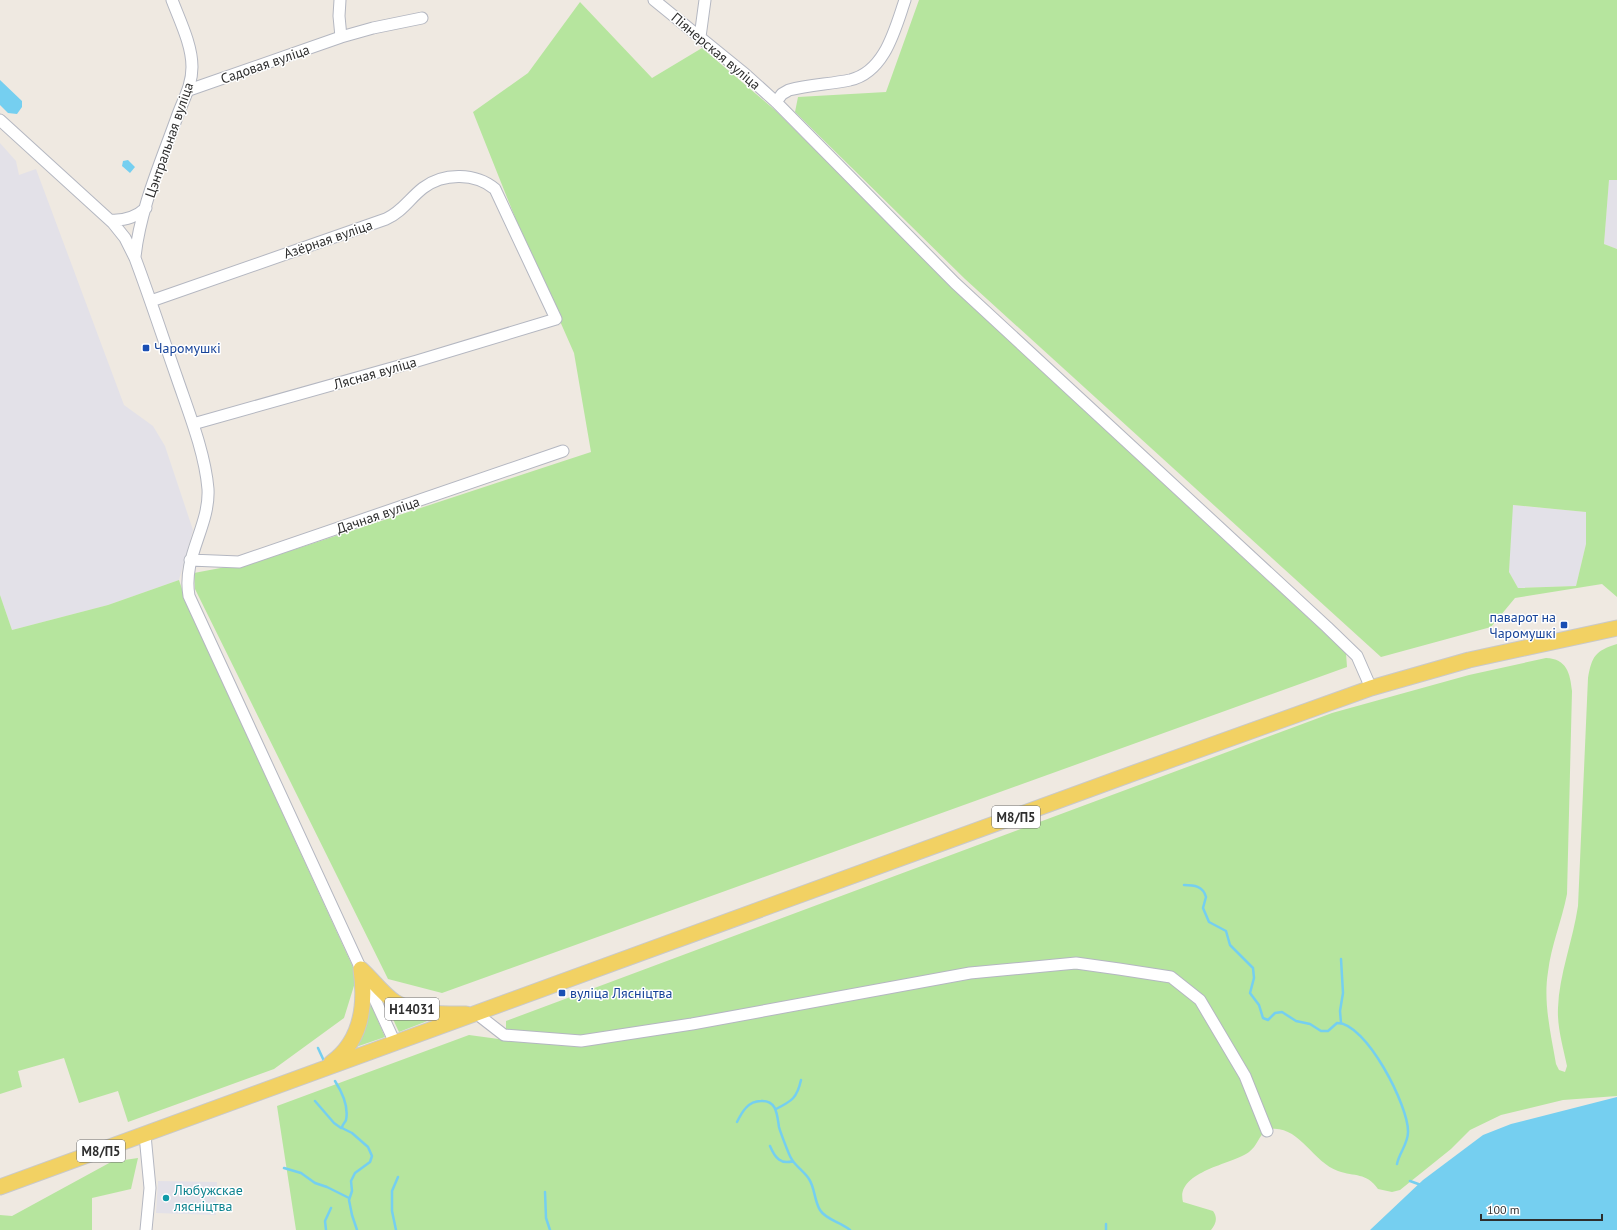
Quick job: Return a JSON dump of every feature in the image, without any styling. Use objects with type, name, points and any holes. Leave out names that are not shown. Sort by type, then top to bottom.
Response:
[{"type":"main road","name":"М8/П5","points":[[0,1187],[1371,688],[1469,660],[1617,628]]},
{"type":"main road","name":"Н14031","points":[[361,969],[394,1001],[406,1007],[431,1013],[477,1014]]},
{"type":"main road","name":"Н14031","points":[[321,1070],[341,1056],[349,1045],[358,1026],[364,1006],[361,969]]},
{"type":"street","name":"Цэнтральная вуліца","points":[[135,258],[138,234],[146,208],[179,111],[189,90],[192,75],[192,60],[172,0]]},
{"type":"street","points":[[340,0],[339,16],[341,37]]},
{"type":"street","name":"Піянерская вуліца","points":[[654,0],[776,102],[955,283],[1352,651],[1356,656],[1371,688]]},
{"type":"street","points":[[700,37],[705,0]]},
{"type":"street","points":[[776,102],[782,94],[789,90],[850,80],[870,71],[883,55],[905,0]]},
{"type":"street","name":"Садовая вуліца","points":[[189,90],[341,37],[373,28],[422,18]]},
{"type":"street","name":"Цэнтральная вуліца","points":[[0,120],[110,220],[125,238],[135,258],[193,424],[206,478],[208,498],[190,560]]},
{"type":"street","name":"Азёрная вуліца","points":[[151,301],[386,219],[400,211],[423,188],[443,179],[467,176],[479,179],[495,189],[556,319]]},
{"type":"street","points":[[110,220],[127,219],[137,215],[146,208]]},
{"type":"street","name":"Лясная вуліца","points":[[193,424],[418,361],[556,319]]},
{"type":"street","name":"Дачная вуліца","points":[[190,560],[239,562],[563,451]]},
{"type":"street","name":"Н14031","points":[[190,560],[187,583],[193,608],[395,1043]]},
{"type":"street","points":[[477,1014],[504,1035],[581,1041],[692,1024],[970,973],[1076,963],[1112,968],[1171,977],[1200,1000],[1245,1076],[1267,1131]]},
{"type":"street","points":[[145,1135],[149,1168],[150,1197],[146,1230]]},
{"type":"shaded area","points":[[0,143],[16,161],[19,175],[36,169],[124,405],[153,426],[165,446],[193,530],[179,580],[108,605],[12,630],[0,595]]},
{"type":"shaded area","points":[[1609,180],[1617,180],[1617,249],[1604,244]]},
{"type":"shaded area","points":[[1512,505],[1586,512],[1586,544],[1576,586],[1518,588],[1509,572]]},
{"type":"shaded area","name":"Любужскае лясніцтва","points":[[158,1181],[217,1182],[216,1215],[156,1213]]},
{"type":"green space","points":[[919,0],[1617,0],[1617,180],[1609,180],[1604,244],[1617,249],[1617,597],[1602,584],[1515,598],[1491,627],[1381,657],[965,279],[795,112],[798,97],[886,92]],"holes":[[[1513,505],[1586,512],[1586,544],[1576,586],[1518,588],[1509,572]]]},
{"type":"green space","points":[[580,2],[652,78],[702,48],[776,111],[948,284],[1346,653],[1347,667],[442,993],[388,979],[195,589],[194,573],[231,566],[241,567],[591,452],[574,353],[522,235],[473,112],[528,73]]},
{"type":"green space","points":[[179,580],[188,607],[357,976],[344,1018],[274,1069],[128,1122],[118,1091],[79,1103],[64,1058],[18,1071],[22,1087],[0,1094],[0,595],[12,630],[108,605]]},
{"type":"green space","points":[[1617,644],[1617,1096],[1563,1100],[1501,1115],[1470,1130],[1451,1149],[1400,1190],[1392,1192],[1378,1189],[1365,1177],[1344,1173],[1328,1166],[1304,1143],[1287,1131],[1277,1129],[1266,1130],[1249,1152],[1196,1176],[1188,1183],[1183,1191],[1183,1202],[1213,1211],[1216,1216],[1216,1221],[1211,1230],[296,1230],[277,1106],[469,1035],[506,1040],[506,1021],[1332,713],[1469,675],[1546,658],[1559,661],[1563,664],[1570,678],[1572,691],[1567,894],[1549,962],[1546,995],[1548,1018],[1556,1064],[1559,1070],[1565,1072],[1567,1066],[1559,1030],[1558,1008],[1563,970],[1578,906],[1588,678],[1591,664],[1596,655],[1604,649]]},
{"type":"green space","points":[[369,1000],[385,1037],[353,1048]]},
{"type":"green space","points":[[384,1000],[430,1020],[399,1032]]},
{"type":"green space","points":[[138,1158],[131,1189],[92,1198],[92,1230],[0,1230],[0,1215],[12,1216],[111,1162]]},
{"type":"water","points":[[0,80],[22,101],[22,107],[17,114],[8,113],[0,105]]},
{"type":"water","points":[[128,160],[135,167],[130,173],[122,166],[123,161]]},
{"type":"water","points":[[1617,1097],[1617,1230],[1370,1230],[1423,1180],[1483,1135],[1511,1124]]},
{"type":"waterway","points":[[1184,885],[1195,886],[1203,890],[1206,897],[1203,908],[1209,922],[1226,931],[1230,945],[1253,968],[1254,978],[1250,993],[1259,1005],[1263,1018],[1268,1020],[1275,1013],[1282,1012],[1296,1021],[1310,1024],[1321,1031],[1328,1031],[1337,1023],[1348,1026],[1360,1036],[1372,1050],[1394,1086],[1406,1120],[1408,1136],[1397,1164]]},
{"type":"waterway","points":[[1341,959],[1343,993],[1340,1011],[1341,1023]]},
{"type":"waterway","points":[[318,1048],[324,1061]]},
{"type":"waterway","points":[[776,1109],[786,1104],[796,1095],[801,1080]]},
{"type":"waterway","points":[[335,1081],[342,1094],[347,1110],[346,1120],[342,1125],[342,1128],[352,1133],[368,1147],[372,1156],[370,1162],[355,1173],[351,1181],[352,1191],[349,1200],[357,1230]]},
{"type":"waterway","points":[[315,1101],[334,1123],[341,1128]]},
{"type":"waterway","points":[[737,1122],[743,1111],[752,1103],[756,1101],[766,1101],[770,1103],[777,1113],[780,1129],[790,1156],[795,1164],[809,1179],[820,1210],[830,1219],[850,1230]]},
{"type":"waterway","points":[[770,1146],[779,1160],[785,1162],[793,1161]]},
{"type":"waterway","points":[[284,1168],[301,1173],[315,1183],[349,1198]]},
{"type":"waterway","points":[[396,1230],[392,1211],[392,1191],[398,1177]]},
{"type":"waterway","points":[[1410,1181],[1421,1185]]},
{"type":"waterway","points":[[545,1192],[546,1218],[550,1230]]},
{"type":"waterway","points":[[326,1230],[325,1221],[331,1208]]},
{"type":"waterway","points":[[1106,1224],[1106,1230]]},
{"type":"place","name":"Чаромушкі","points":[[146,348]]},
{"type":"place","name":"паварот на Чаромушкі","points":[[1564,625]]},
{"type":"place","name":"вуліца Лясніцтва","points":[[562,993]]},
{"type":"place","name":"Любужскае лясніцтва","points":[[166,1198]]}]
